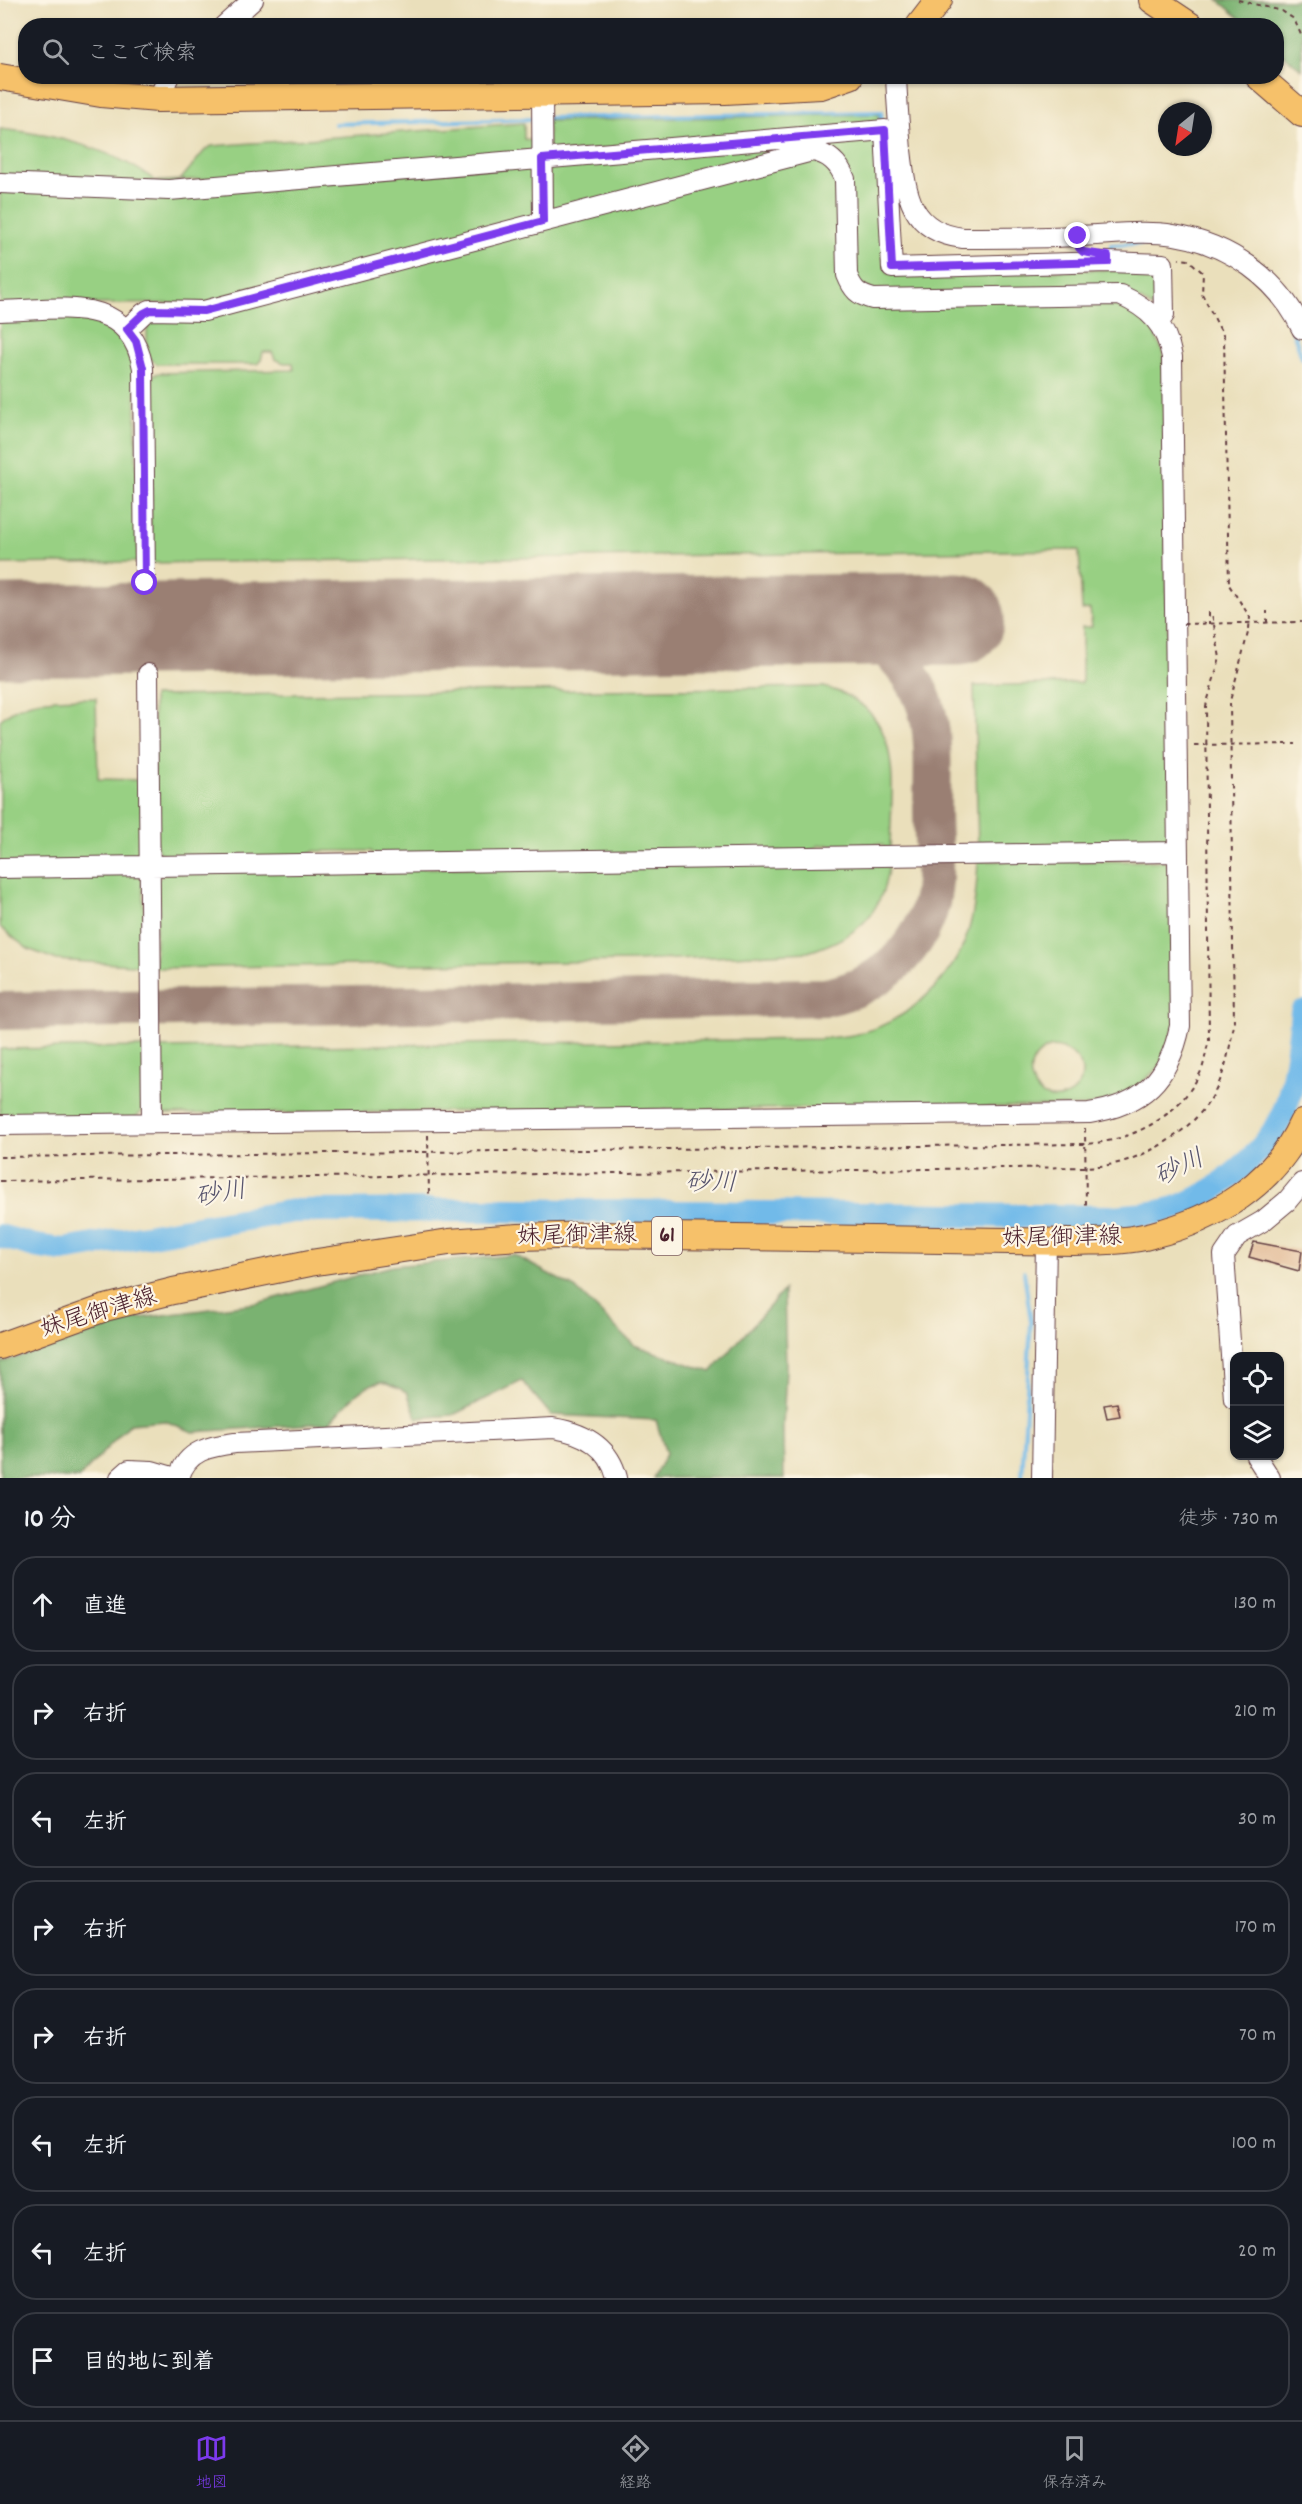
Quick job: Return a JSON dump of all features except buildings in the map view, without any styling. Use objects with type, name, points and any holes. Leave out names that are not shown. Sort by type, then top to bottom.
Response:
[{"type":"main road","points":[[925,18],[939,0]]},
{"type":"main road","points":[[1152,0],[1179,18]]},
{"type":"main road","points":[[0,77],[18,80]]},
{"type":"main road","points":[[42,84],[101,94],[164,88],[542,94],[794,89],[827,84]]},
{"type":"main road","points":[[1267,84],[1302,114]]},
{"type":"main road","name":"妹尾御津線","points":[[0,1346],[105,1308],[173,1291],[310,1263],[449,1242],[596,1235],[1046,1242],[1151,1236],[1212,1215],[1239,1199],[1271,1168],[1297,1134],[1302,1123]]},
{"type":"street","points":[[233,18],[253,0]]},
{"type":"street","points":[[896,84],[906,193],[922,219],[947,236],[963,238],[1116,233],[1172,234],[1212,244],[1259,273],[1287,303],[1302,329]]},
{"type":"street","points":[[542,94],[543,221]]},
{"type":"street","points":[[0,183],[170,190],[885,130],[892,268],[1108,262],[1163,264],[1164,315],[1159,321]]},
{"type":"street","points":[[0,1125],[1085,1113],[1108,1110],[1125,1104],[1159,1080],[1176,1045],[1180,1026],[1172,357],[1169,341],[1159,321],[1137,303],[1120,296],[873,299],[862,296],[853,289],[847,275],[845,179],[835,162],[820,152],[803,152],[204,311],[150,310],[127,329]]},
{"type":"street","points":[[1078,236],[1079,248],[1083,252],[1108,256],[1108,262]]},
{"type":"street","points":[[0,311],[93,310],[111,317],[127,329],[136,341],[143,368],[145,583]]},
{"type":"street","points":[[148,674],[152,1123]]},
{"type":"street","points":[[0,868],[1177,852]]},
{"type":"street","points":[[1231,1352],[1224,1255],[1237,1236],[1263,1221],[1287,1201],[1302,1183]]},
{"type":"street","points":[[1042,1478],[1046,1242]]},
{"type":"street","points":[[120,1478],[129,1470],[152,1471],[178,1478],[189,1458],[196,1452],[209,1446],[235,1443],[554,1428],[572,1431],[586,1437],[610,1460],[617,1478]]},
{"type":"street","points":[[1259,1460],[1270,1478]]},
{"type":"path","points":[[1238,0],[1282,11],[1294,19],[1302,37]]},
{"type":"path","points":[[0,1181],[1086,1167],[1116,1164],[1139,1156],[1164,1143],[1187,1126],[1204,1108],[1218,1085],[1225,1066],[1234,1025],[1230,701],[1249,629],[1250,617],[1229,585],[1224,337],[1203,294],[1203,273],[1189,260],[1178,259]]},
{"type":"path","points":[[1267,611],[1267,623]]},
{"type":"path","points":[[0,1157],[1085,1144],[1106,1143],[1125,1138],[1152,1125],[1176,1107],[1192,1087],[1202,1068],[1209,1041],[1206,706],[1220,658],[1210,613],[1209,624]]},
{"type":"path","points":[[1183,624],[1302,622]]},
{"type":"path","points":[[1176,746],[1296,744]]},
{"type":"path","points":[[1085,1113],[1086,1205]]},
{"type":"path","points":[[427,1120],[429,1196]]},
{"type":"green space","points":[[1218,0],[1302,0],[1302,70],[1284,55],[1284,18],[1240,18]]},
{"type":"green space","points":[[879,114],[879,127],[549,154],[547,121]]},
{"type":"green space","points":[[524,123],[524,139],[531,140],[536,145],[537,156],[176,185],[206,149],[212,146]]},
{"type":"green space","points":[[0,129],[42,135],[106,153],[145,173],[162,186],[0,179]]},
{"type":"green space","points":[[880,135],[888,273],[1159,269],[1160,314],[1141,300],[879,294],[856,282],[834,152],[556,213],[549,207],[549,162]]},
{"type":"green space","points":[[805,159],[824,160],[834,168],[847,291],[1109,304],[1137,314],[1154,332],[1163,352],[1171,829],[1167,839],[1159,846],[978,849],[974,686],[1082,683],[1082,627],[1092,627],[1090,609],[1082,610],[1079,550],[150,563],[152,375],[294,370],[293,363],[284,363],[275,359],[272,352],[263,352],[257,364],[157,364],[147,356],[147,329],[155,316]]},
{"type":"green space","points":[[537,165],[536,212],[523,220],[211,303],[0,305],[0,188]]},
{"type":"green space","points":[[83,316],[117,328],[135,357],[138,562],[0,564],[0,317]]},
{"type":"green space","points":[[824,687],[851,698],[870,712],[882,731],[889,752],[892,775],[890,850],[880,844],[820,845],[807,852],[381,857],[370,851],[314,851],[301,860],[167,858],[159,852],[155,842],[153,696]]},
{"type":"green space","points":[[96,698],[98,779],[141,780],[144,846],[135,861],[0,864],[0,720],[10,712],[33,702]]},
{"type":"green space","points":[[889,861],[881,895],[865,921],[841,939],[808,952],[636,961],[155,968],[157,880],[167,872]]},
{"type":"green space","points":[[978,861],[1164,861],[1170,869],[1175,1025],[1161,1065],[1127,1096],[1089,1106],[165,1114],[160,1108],[157,1048],[821,1039],[853,1035],[873,1029],[893,1020],[928,994],[955,960],[965,941],[971,921]],"holes":[[[1052,1047],[1075,1056],[1079,1061],[1082,1073],[1080,1083],[1066,1096],[1054,1098],[1044,1096],[1032,1081],[1033,1062],[1040,1053]]]},
{"type":"green space","points":[[132,871],[142,879],[147,966],[57,960],[28,949],[0,927],[0,873]]},
{"type":"green space","points":[[147,1047],[143,1110],[135,1118],[0,1120],[0,1049]]},
{"type":"green space","points":[[514,1255],[575,1288],[634,1345],[711,1372],[784,1290],[786,1368],[783,1427],[784,1478],[653,1478],[666,1454],[656,1420],[551,1415],[522,1381],[453,1415],[417,1418],[407,1392],[380,1382],[365,1388],[329,1423],[193,1432],[165,1421],[130,1424],[79,1478],[0,1478],[0,1363],[132,1319],[258,1303],[392,1266]]},
{"type":"waterway","points":[[548,118],[881,112],[882,126]]},
{"type":"waterway","points":[[335,124],[535,119]]},
{"type":"waterway","points":[[1110,253],[1111,245],[1156,243]]},
{"type":"waterway","points":[[1293,331],[1302,358]]},
{"type":"waterway","name":"砂川","points":[[0,1236],[35,1246],[63,1250],[293,1211],[501,1210],[1112,1217],[1157,1212],[1188,1203],[1224,1182],[1241,1168],[1269,1137],[1280,1120],[1290,1092],[1297,1058],[1302,1012]]},
{"type":"waterway","name":"砂川","points":[[1015,1216],[1016,1221]]},
{"type":"waterway","points":[[1022,1478],[1031,1322],[1024,1272]]},
{"type":"taxiway","points":[[0,1011],[826,997],[867,983],[901,957],[914,941],[931,901],[934,879],[932,742],[928,714],[922,696],[902,665],[875,640],[860,629],[843,621]]},
{"type":"taxiway","points":[[0,644],[23,636],[50,631]]},
{"type":"runway","points":[[0,631],[958,619]]},
{"type":"route","points":[[145,583],[143,368],[136,341],[127,329],[150,310],[204,311],[543,221],[542,159],[885,130],[892,268],[1108,262],[1108,256],[1083,252],[1079,248],[1078,236]]}]
